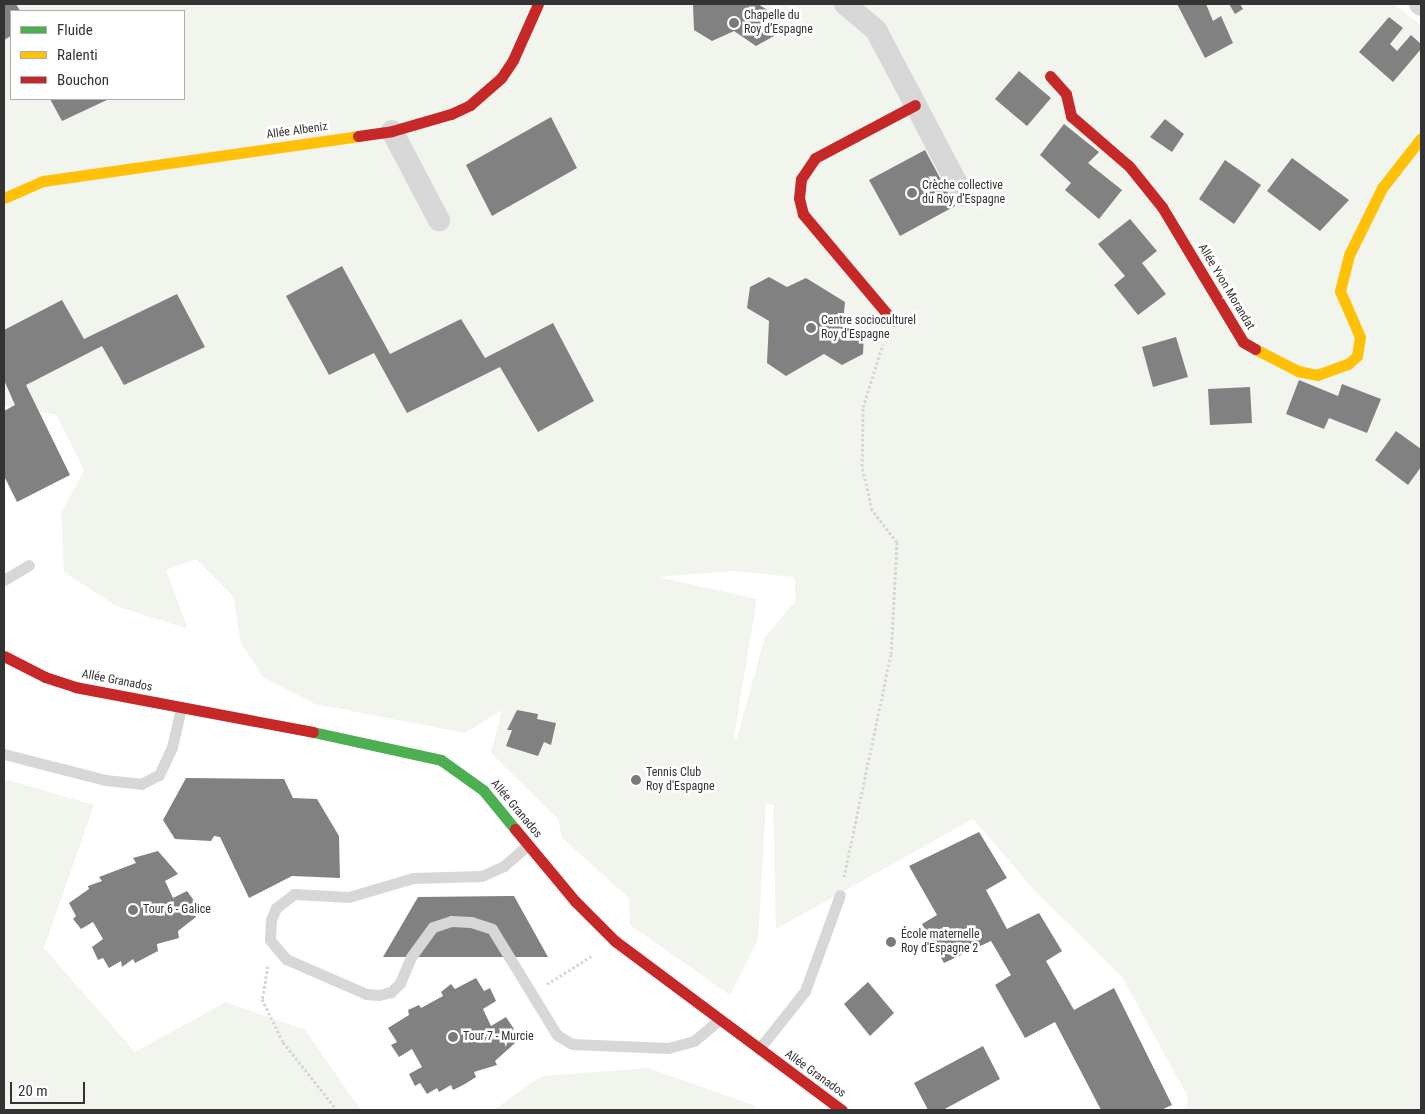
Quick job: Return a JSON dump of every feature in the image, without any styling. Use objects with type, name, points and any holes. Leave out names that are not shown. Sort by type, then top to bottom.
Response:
[{"type":"street","name":"Allée Albeniz","points":[[4,198],[43,181],[392,130],[451,114],[486,92],[513,60],[538,4]]},
{"type":"street","points":[[845,4],[876,30],[963,195]]},
{"type":"street","name":"Allée Yvon Morandat","points":[[1050,76],[1066,94],[1071,116],[1129,166],[1162,207],[1243,342],[1298,371],[1317,375],[1348,364],[1357,356],[1360,336],[1340,291],[1349,255],[1382,188],[1421,138]]},
{"type":"street","points":[[893,321],[803,214],[799,198],[801,179],[815,158],[915,105]]},
{"type":"street","points":[[392,130],[439,220]]},
{"type":"street","name":"Allée Granados","points":[[4,656],[45,677],[75,687],[370,743],[441,760],[483,790],[528,845],[615,941],[842,1110]]},
{"type":"lane","points":[[4,580],[29,565]]},
{"type":"lane","points":[[4,754],[105,780],[141,784],[159,775],[172,747],[181,708]]},
{"type":"lane","points":[[528,845],[504,866],[482,876],[413,878],[349,896],[294,894],[276,908],[271,920],[270,940],[276,950],[286,959],[366,994],[379,995],[391,992],[400,983],[411,957],[434,928],[451,921],[471,922],[492,929],[556,1035],[572,1044],[668,1048],[694,1041],[719,1020]]},
{"type":"lane","points":[[759,1049],[805,991],[840,895]]},
{"type":"path","points":[[840,895],[891,654],[897,542],[872,510],[862,466],[863,407],[893,321]]},
{"type":"path","points":[[276,950],[266,970],[262,999],[283,1042],[337,1110]]},
{"type":"path","points":[[558,978],[597,953]]},
{"type":"shaded area","points":[[4,4],[1393,4],[1421,25],[1421,1110],[1186,1110],[1188,1097],[1122,977],[1037,893],[973,819],[776,929],[773,805],[766,804],[758,940],[730,995],[630,925],[629,898],[562,838],[558,819],[491,753],[502,710],[465,733],[315,704],[263,677],[241,643],[233,597],[196,559],[166,570],[188,629],[116,606],[64,572],[61,514],[84,470],[56,415],[4,405]],"holes":[[[733,571],[794,577],[796,600],[765,637],[736,741],[734,737],[757,599],[658,577]]]},
{"type":"shaded area","points":[[4,779],[94,805],[44,948],[135,1052],[226,1002],[305,1030],[361,1110],[4,1110]]},
{"type":"shaded area","points":[[648,1068],[756,1106],[754,1110],[493,1110],[542,1076]]},
{"type":"building","points":[[4,4],[16,4],[19,10],[10,10],[10,37],[4,40]]},
{"type":"building","name":"Chapelle du Roy d’Espagne","points":[[758,4],[775,15],[774,36],[756,46],[734,31],[712,41],[694,30],[693,5]]},
{"type":"building","points":[[1177,4],[1206,4],[1213,21],[1221,16],[1233,43],[1205,58]]},
{"type":"building","points":[[1229,4],[1240,4],[1243,9],[1235,14]]},
{"type":"building","points":[[1389,17],[1403,28],[1390,44],[1397,51],[1411,35],[1421,44],[1421,49],[1393,82],[1359,52]]},
{"type":"building","points":[[1019,71],[1051,98],[1027,126],[995,99]]},
{"type":"building","points":[[51,100],[107,100],[62,121]]},
{"type":"building","points":[[551,117],[577,168],[492,216],[466,165]]},
{"type":"building","points":[[1165,119],[1184,134],[1172,152],[1150,137]]},
{"type":"building","points":[[1064,124],[1099,152],[1088,163],[1122,190],[1099,219],[1065,190],[1071,183],[1040,155]]},
{"type":"building","name":"Crèche collective du Roy d'Espagne","points":[[925,150],[955,206],[900,236],[869,180]]},
{"type":"building","points":[[1292,158],[1349,200],[1320,231],[1267,191]]},
{"type":"building","points":[[1225,160],[1261,185],[1234,224],[1199,199]]},
{"type":"building","points":[[1130,219],[1157,251],[1142,263],[1166,294],[1138,315],[1114,285],[1125,276],[1098,244]]},
{"type":"building","points":[[342,266],[390,354],[461,319],[485,358],[553,323],[594,401],[538,432],[500,367],[407,413],[374,353],[329,375],[286,296]]},
{"type":"building","name":"Centre socioculturel Roy d'Espagne","points":[[769,277],[787,287],[806,278],[845,302],[843,322],[864,333],[863,354],[842,365],[824,354],[786,376],[767,363],[769,321],[747,308],[750,287]]},
{"type":"building","points":[[177,294],[205,347],[124,385],[102,346],[26,385],[70,475],[17,502],[4,476],[4,411],[15,405],[4,380],[4,330],[62,300],[84,339]]},
{"type":"building","points":[[1176,337],[1188,377],[1153,387],[1142,347]]},
{"type":"building","points":[[1299,380],[1338,396],[1342,384],[1381,399],[1367,433],[1329,418],[1324,429],[1286,414]]},
{"type":"building","points":[[1250,387],[1252,423],[1210,425],[1208,389]]},
{"type":"building","points":[[1396,431],[1421,449],[1421,467],[1408,485],[1375,460]]},
{"type":"building","points":[[517,710],[538,714],[537,719],[556,723],[551,745],[544,742],[538,756],[506,746],[512,730],[507,730]]},
{"type":"building","points":[[186,778],[284,779],[293,798],[317,799],[339,836],[340,878],[292,876],[249,898],[220,837],[214,836],[211,841],[175,839],[163,820]]},
{"type":"building","points":[[979,832],[1007,878],[986,890],[1007,929],[1039,913],[1062,951],[1046,961],[1074,1010],[1114,988],[1172,1105],[1161,1110],[1101,1110],[1055,1022],[1025,1038],[995,985],[1011,975],[991,941],[944,963],[922,924],[937,915],[909,866]]},
{"type":"building","name":"Tour 6 - Galice","points":[[158,851],[178,874],[165,881],[173,898],[187,891],[195,902],[191,904],[196,917],[178,931],[179,938],[157,944],[158,951],[135,963],[133,959],[122,967],[121,961],[109,968],[103,958],[98,960],[92,947],[103,939],[93,922],[81,929],[73,919],[76,916],[69,903],[89,889],[88,886],[102,881],[99,877],[136,863],[133,858]]},
{"type":"building","points":[[514,896],[548,957],[383,957],[418,897]]},
{"type":"building","name":"Tour 7 - Murcie","points":[[476,978],[484,991],[490,988],[496,1001],[483,1009],[491,1026],[506,1017],[514,1029],[509,1033],[515,1043],[495,1061],[497,1065],[474,1072],[476,1077],[465,1084],[453,1090],[451,1085],[439,1092],[437,1088],[427,1094],[420,1083],[415,1086],[409,1074],[422,1067],[412,1049],[399,1057],[391,1045],[397,1042],[388,1028],[409,1015],[408,1010],[419,1005],[421,1008],[443,996],[441,992],[451,984],[455,989]]},
{"type":"building","points":[[868,982],[894,1013],[870,1036],[844,1004]]},
{"type":"building","points":[[983,1046],[1000,1079],[943,1110],[928,1110],[914,1083]]},
{"type":"traffic: fast","points":[[313,732],[441,760],[483,790],[515,829]]},
{"type":"traffic: slow","points":[[4,198],[43,181],[358,136]]},
{"type":"traffic: slow","points":[[1255,349],[1298,371],[1317,375],[1348,364],[1357,356],[1360,337],[1340,291],[1349,255],[1382,188],[1421,138]]},
{"type":"traffic: jam","points":[[358,136],[392,131],[451,114],[470,105],[501,78],[513,60],[538,4]]},
{"type":"traffic: jam","points":[[1050,76],[1066,94],[1071,116],[1129,166],[1162,207],[1243,342],[1255,349]]},
{"type":"traffic: jam","points":[[893,321],[803,214],[799,198],[801,179],[815,158],[915,105]]},
{"type":"traffic: jam","points":[[4,656],[45,677],[75,687],[313,732]]},
{"type":"traffic: jam","points":[[515,829],[575,901],[615,941],[842,1110]]},
{"type":"place","name":"Chapelle du Roy d’Espagne","points":[[734,23]]},
{"type":"place","name":"Crèche collective du Roy d'Espagne","points":[[912,193]]},
{"type":"place","name":"Centre socioculturel Roy d'Espagne","points":[[811,328]]},
{"type":"place","name":"Tennis Club Roy d'Espagne","points":[[636,780]]},
{"type":"place","name":"Tour 6 - Galice","points":[[133,910]]},
{"type":"place","name":"École maternelle Roy d'Espagne 2","points":[[891,942]]},
{"type":"place","name":"Tour 7 - Murcie","points":[[453,1037]]}]
